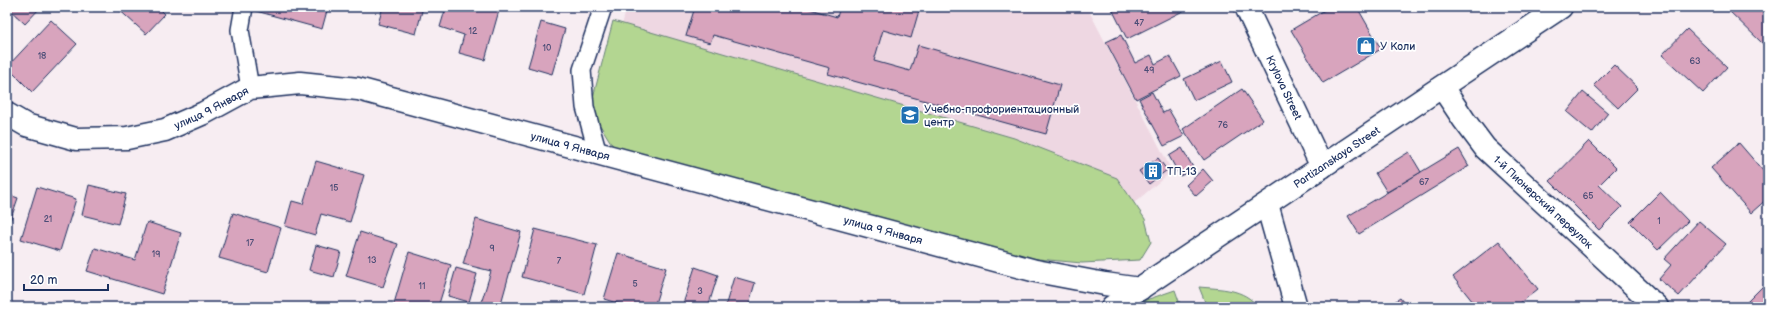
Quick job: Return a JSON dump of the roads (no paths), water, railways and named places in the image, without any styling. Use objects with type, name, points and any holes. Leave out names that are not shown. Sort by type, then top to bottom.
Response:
[{"type":"street","name":"Krylova Street","points":[[1246,7],[1322,167]]},
{"type":"street","name":"Partizanskaya Street","points":[[1112,307],[1561,7]]},
{"type":"street","name":"улица 9 Января","points":[[7,114],[26,125],[76,140],[127,138],[165,130],[204,113],[250,88],[300,83],[358,89],[1036,271],[1140,289]]},
{"type":"street","name":"1-й Пионерский переулок","points":[[1442,87],[1464,120],[1486,148],[1657,307]]},
{"type":"street","points":[[1267,204],[1296,307]]},
{"type":"lane","points":[[244,7],[240,30],[250,88]]},
{"type":"lane","points":[[598,154],[585,108],[582,70],[603,7]]},
{"type":"place","name":"У Коли","points":[[1366,46]]},
{"type":"place","name":"Учебно-профориентационный центр","points":[[910,115]]},
{"type":"place","name":"ТП-13","points":[[1153,171]]}]
